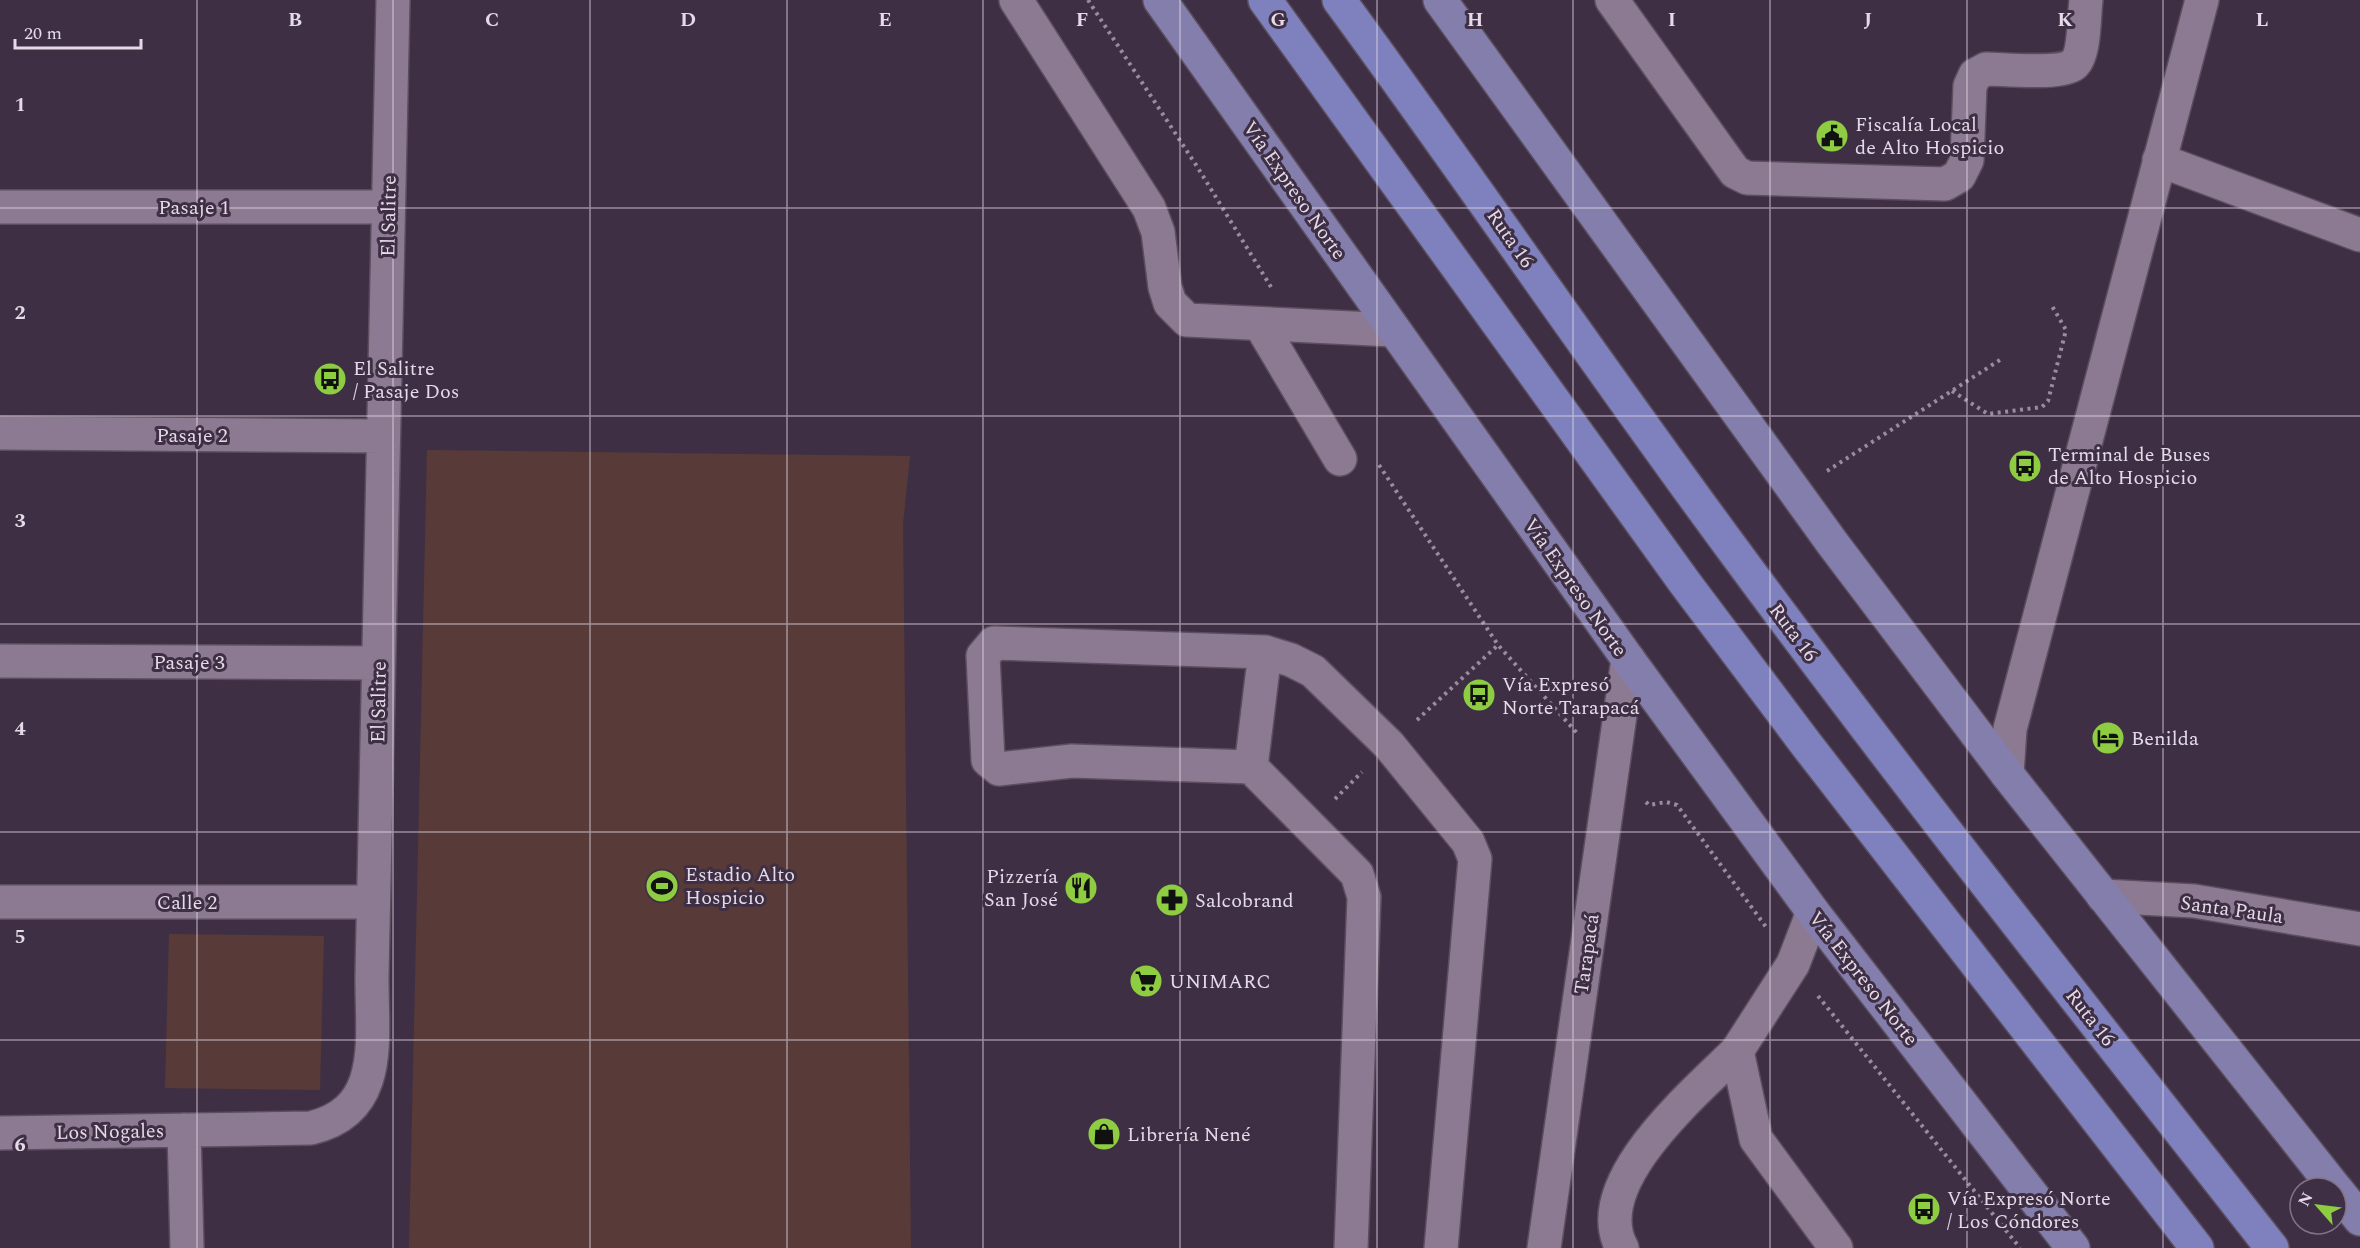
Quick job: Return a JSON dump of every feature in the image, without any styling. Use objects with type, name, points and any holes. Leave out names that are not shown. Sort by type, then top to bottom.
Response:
[{"type":"highway","points":[[1265,0],[1692,593],[1813,754],[2197,1248]]},
{"type":"highway","name":"Ruta 16","points":[[1339,0],[1459,163],[1599,365],[1851,708],[2272,1248]]},
{"type":"main road","name":"Vía Expreso Norte","points":[[1160,0],[1628,659],[1813,912],[2073,1248]]},
{"type":"main road","points":[[1440,0],[1833,544],[2007,774],[2326,1176]]},
{"type":"main road","points":[[2348,1204],[2360,1219]]},
{"type":"street","name":"El Salitre","points":[[184,1130],[310,1128],[339,1119],[360,1097],[370,1067],[393,0]]},
{"type":"street","points":[[1016,0],[1149,208],[1158,232],[1165,287],[1170,303],[1188,320],[1393,330]]},
{"type":"street","points":[[1612,0],[1735,172],[1747,178],[1945,184],[1959,176],[1967,160],[1971,86],[1975,75],[1986,69],[2062,69],[2075,63],[2081,50],[2086,0]]},
{"type":"street","points":[[2007,774],[2010,729],[2202,0]]},
{"type":"street","points":[[2159,160],[2360,235]]},
{"type":"street","name":"Pasaje 1","points":[[0,207],[388,207]]},
{"type":"street","points":[[1260,324],[1340,459]]},
{"type":"street","name":"Pasaje 2","points":[[0,433],[383,436]]},
{"type":"street","points":[[1351,1248],[1364,897],[1357,874],[1251,767],[1072,761],[999,769],[988,760],[983,656],[994,643],[1265,652],[1292,660],[1313,670],[1389,745],[1468,842],[1475,859],[1441,1248]]},
{"type":"street","points":[[1251,767],[1265,652]]},
{"type":"street","name":"Tarapacá","points":[[1544,1248],[1628,659]]},
{"type":"street","name":"Pasaje 3","points":[[0,661],[378,663]]},
{"type":"street","name":"Santa Paula","points":[[2103,896],[2194,901],[2360,928]]},
{"type":"street","name":"Calle 2","points":[[0,902],[373,902]]},
{"type":"street","points":[[1622,1248],[1617,1238],[1616,1209],[1631,1167],[1658,1129],[1737,1052],[1793,964],[1813,912]]},
{"type":"street","points":[[1737,1052],[1756,1139],[1836,1248]]},
{"type":"street","points":[[184,1130],[187,1248]]},
{"type":"street","name":"Los Nogales","points":[[0,1133],[184,1130]]},
{"type":"path","points":[[1088,0],[1198,168],[1295,326]]},
{"type":"path","points":[[1952,391],[1988,414],[2043,406],[2048,401],[2066,330],[2052,306]]},
{"type":"path","points":[[1824,474],[2003,358]]},
{"type":"path","points":[[1374,456],[1498,645],[1612,772],[1649,805],[1665,802],[1677,805],[1793,964],[2020,1248]]},
{"type":"shaded area","name":"Estadio Alto Hospicio","points":[[427,450],[910,456],[903,524],[911,1248],[409,1248]]},
{"type":"shaded area","points":[[169,934],[324,936],[320,1090],[165,1088]]},
{"type":"place","name":"Fiscalía Local de Alto Hospicio","points":[[1832,136]]},
{"type":"place","name":"El Salitre / Pasaje Dos","points":[[330,379]]},
{"type":"place","name":"Terminal de Buses de Alto Hospicio","points":[[2025,466]]},
{"type":"place","name":"Vía Expresó Norte Tarapacá","points":[[1479,695]]},
{"type":"place","name":"Benilda","points":[[2108,738]]},
{"type":"place","name":"Estadio Alto Hospicio","points":[[662,886]]},
{"type":"place","name":"Pizzería San José","points":[[1081,888]]},
{"type":"place","name":"Salcobrand","points":[[1172,900]]},
{"type":"place","name":"UNIMARC","points":[[1146,981]]},
{"type":"place","name":"Librería Nené","points":[[1104,1134]]},
{"type":"place","name":"Vía Expresó Norte / Los Cóndores","points":[[1924,1209]]}]
